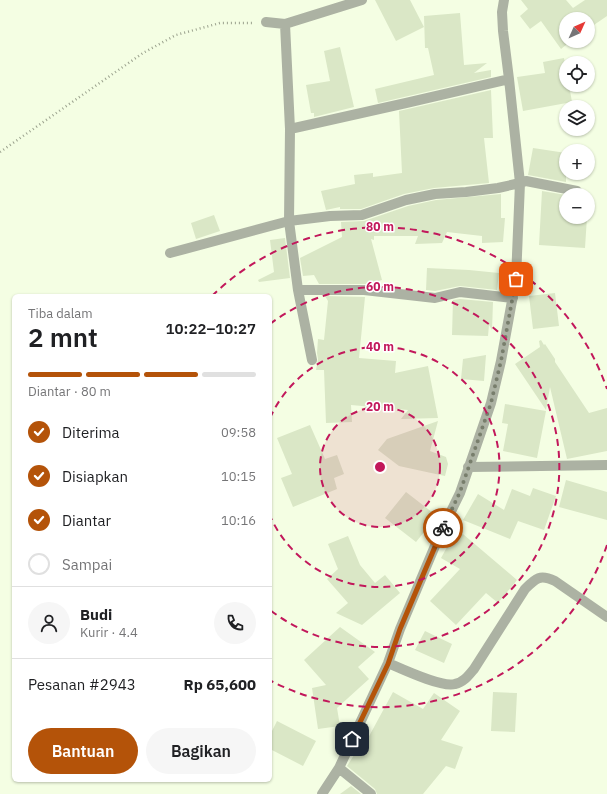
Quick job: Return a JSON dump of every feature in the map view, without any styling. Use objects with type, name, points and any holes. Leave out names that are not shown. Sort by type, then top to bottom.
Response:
[{"type":"street","points":[[266,22],[285,24],[362,0]]},
{"type":"street","points":[[322,794],[338,768],[388,664],[416,590],[460,492],[491,403],[501,361],[516,279],[520,184],[503,31],[502,12],[504,0]]},
{"type":"street","points":[[285,24],[290,129],[289,221],[298,290],[312,360]]},
{"type":"street","points":[[290,129],[406,104],[509,79]]},
{"type":"street","points":[[170,253],[289,221],[330,216],[362,216],[406,200],[435,194],[466,192],[520,184],[526,181],[562,188]]},
{"type":"street","points":[[298,290],[364,290],[436,298],[460,292],[513,298]]},
{"type":"street","points":[[468,467],[607,465]]},
{"type":"street","points":[[388,664],[445,685],[456,684],[466,678],[474,669],[525,588],[540,577],[547,577],[555,581],[607,617]]},
{"type":"street","points":[[338,768],[371,794]]},
{"type":"path","points":[[0,152],[143,53],[176,34],[220,23],[266,22]]},
{"type":"building","points":[[375,0],[410,0],[424,27],[396,41]]},
{"type":"building","points":[[521,0],[566,0],[573,8],[585,0],[607,0],[607,16],[595,24],[595,12],[559,12],[559,46],[541,21],[530,29],[520,16],[528,9]]},
{"type":"building","points":[[460,13],[464,65],[487,63],[474,73],[491,70],[491,77],[378,103],[375,89],[434,75],[428,48],[425,48],[424,16]]},
{"type":"building","points":[[340,47],[354,107],[314,117],[314,113],[311,113],[306,85],[330,81],[324,51]]},
{"type":"building","points":[[559,59],[559,92],[570,92],[572,100],[559,100],[559,104],[523,111],[517,77],[545,73],[543,62]]},
{"type":"building","points":[[491,90],[493,138],[484,138],[489,183],[434,188],[404,194],[361,209],[340,209],[340,207],[326,210],[321,191],[355,184],[354,175],[373,173],[373,177],[402,173],[399,111]]},
{"type":"building","points":[[533,148],[559,152],[559,180],[566,180],[566,182],[528,175]]},
{"type":"building","points":[[542,191],[559,194],[559,224],[587,224],[585,248],[539,245]]},
{"type":"building","points":[[501,194],[501,218],[505,218],[503,242],[482,243],[482,236],[447,232],[442,243],[415,244],[418,236],[374,236],[374,240],[371,239],[382,280],[368,284],[319,284],[314,275],[303,276],[300,258],[342,237],[341,222],[364,221],[408,206],[436,200]]},
{"type":"building","points":[[214,215],[220,231],[196,239],[191,223]]},
{"type":"building","points":[[285,238],[290,278],[259,282],[258,280],[274,272],[270,240]]},
{"type":"building","points":[[427,268],[499,273],[497,290],[460,286],[435,291],[426,290]]},
{"type":"building","points":[[555,293],[559,326],[533,329],[529,296]]},
{"type":"building","points":[[325,296],[365,297],[359,358],[396,361],[395,373],[428,366],[438,418],[401,419],[408,410],[351,405],[352,422],[326,423],[324,370],[316,370],[318,359],[318,339],[324,340],[328,301]]},
{"type":"building","points":[[460,299],[493,302],[492,330],[489,325],[488,336],[452,335],[453,300]]},
{"type":"building","points":[[541,340],[555,359],[555,362],[589,413],[607,408],[607,451],[567,459],[550,387],[546,410],[515,364],[540,347],[539,341]]},
{"type":"building","points":[[486,355],[484,381],[461,379],[463,359]]},
{"type":"building","points":[[505,404],[546,411],[537,458],[503,451],[508,424],[502,423]]},
{"type":"building","points":[[438,421],[430,451],[446,457],[448,464],[445,476],[399,466],[378,450],[387,439]]},
{"type":"building","points":[[310,425],[325,459],[337,455],[344,474],[334,478],[337,489],[293,507],[281,478],[292,474],[277,438]]},
{"type":"building","points":[[566,480],[607,492],[607,520],[559,507]]},
{"type":"building","points":[[533,488],[556,496],[544,530],[518,521],[510,539],[463,520],[478,494],[504,510],[512,489],[530,496]]},
{"type":"building","points":[[406,492],[437,516],[416,542],[385,518]]},
{"type":"building","points":[[457,529],[517,580],[498,603],[486,593],[456,625],[430,601],[460,569],[441,558]]},
{"type":"building","points":[[348,536],[360,565],[375,583],[385,575],[400,593],[362,625],[336,613],[348,603],[327,579],[338,569],[328,544]]},
{"type":"building","points":[[340,627],[375,652],[358,667],[369,679],[337,708],[340,726],[318,729],[312,688],[326,685],[304,660]]},
{"type":"building","points":[[425,631],[452,644],[444,663],[415,650]]},
{"type":"building","points":[[393,692],[423,709],[434,693],[460,711],[441,740],[463,747],[455,769],[446,766],[423,794],[377,794],[375,789],[347,766],[365,738],[367,740]]},
{"type":"building","points":[[493,692],[517,693],[515,732],[491,731]]},
{"type":"building","points":[[277,721],[316,741],[303,766],[272,750],[272,731]]},
{"type":"building","points":[[351,786],[361,794],[340,794]]},
{"type":"way so far","points":[[443,528],[460,492],[491,403],[501,361],[516,279]]},
{"type":"route","points":[[352,739],[388,664],[400,629],[443,528]]}]
